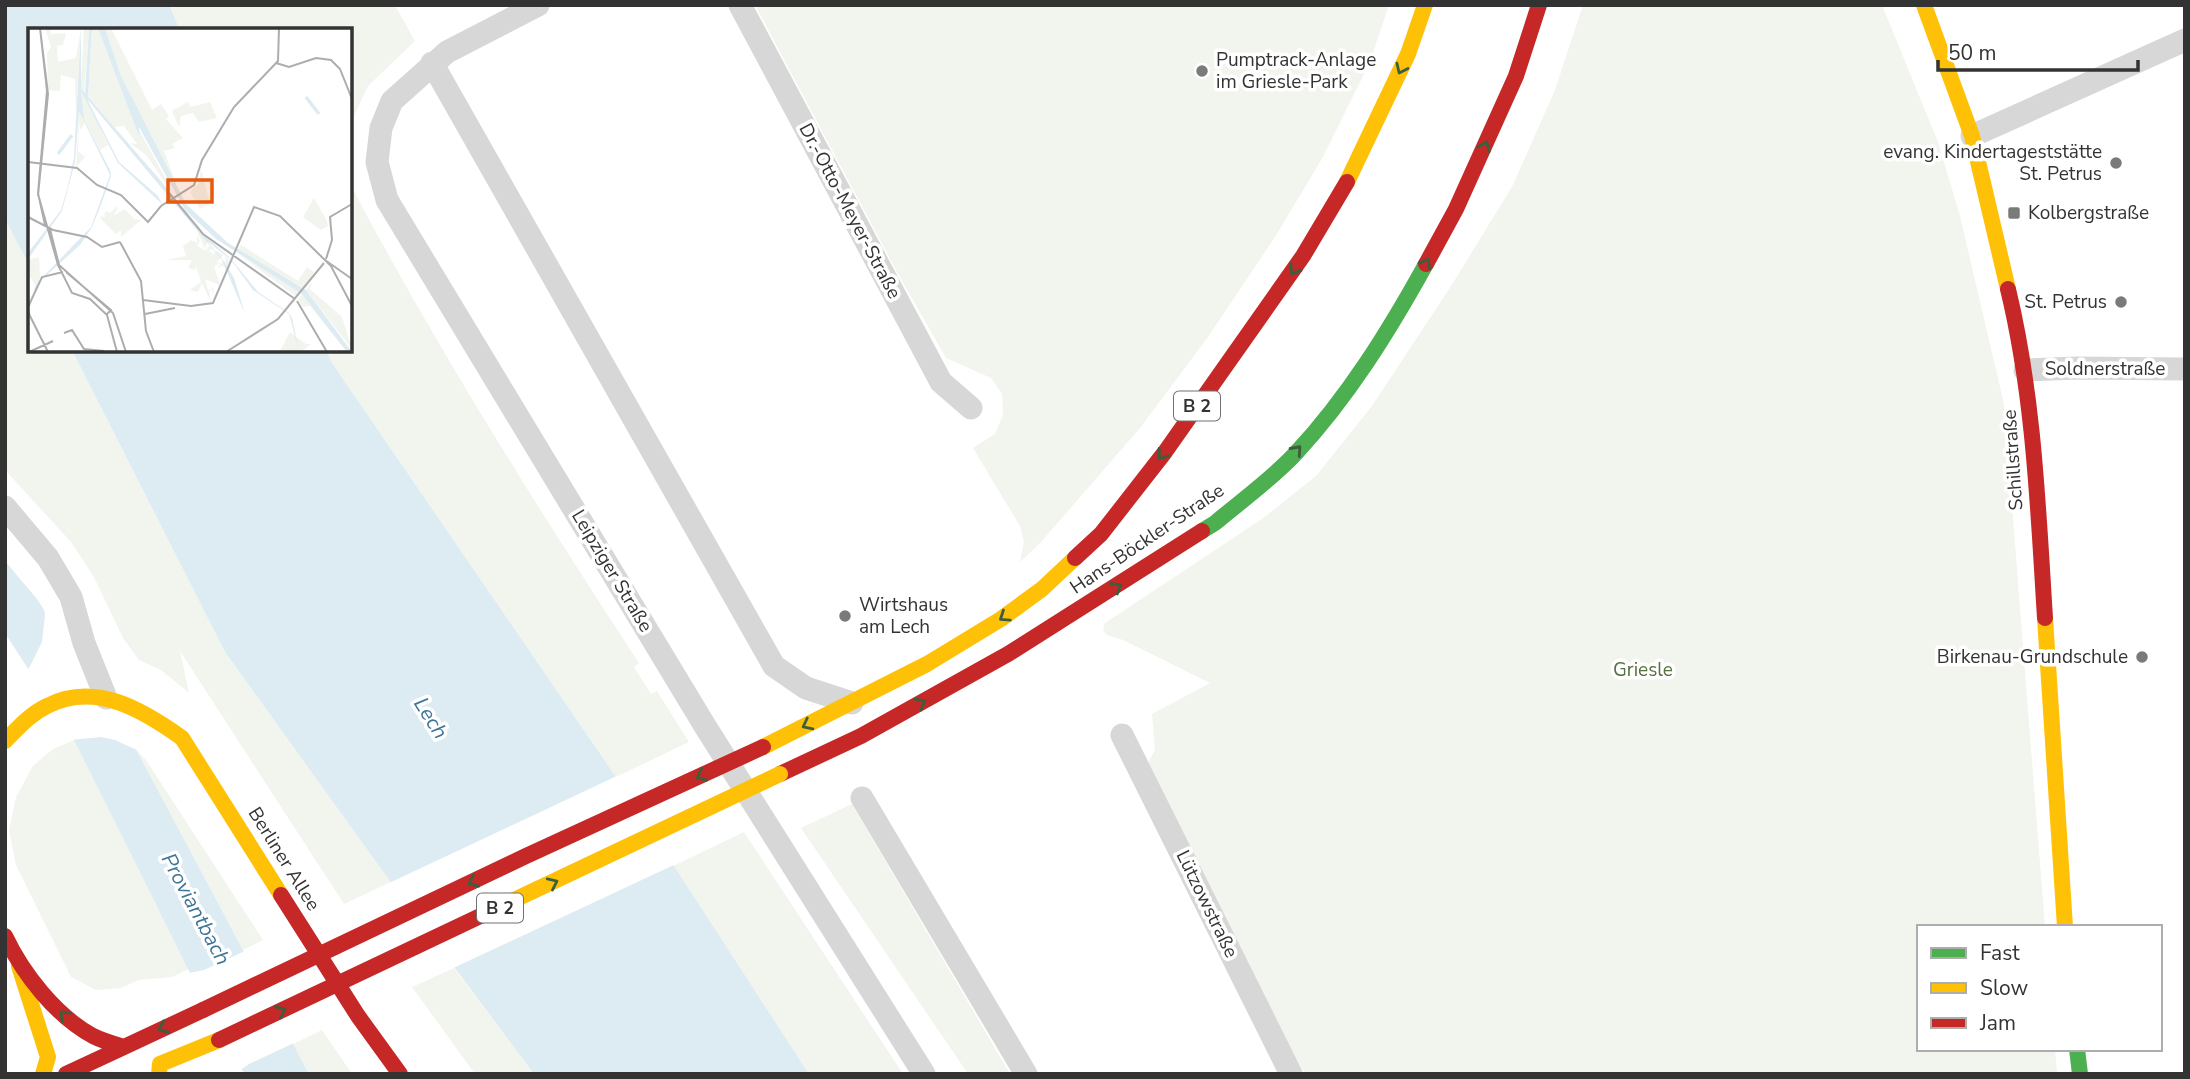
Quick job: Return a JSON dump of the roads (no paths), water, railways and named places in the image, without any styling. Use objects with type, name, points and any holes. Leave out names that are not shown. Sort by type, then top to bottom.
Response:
[{"type":"main road","name":"Hans-Böckler-Straße","points":[[852,703],[928,664],[1001,619],[1042,589],[1101,534],[1165,452],[1303,257],[1354,169],[1408,54],[1424,5]]},
{"type":"main road","name":"Hans-Böckler-Straße","points":[[156,1069],[861,736],[1008,654],[1215,523],[1295,454],[1350,386],[1399,313],[1457,209],[1516,76],[1539,5]]},
{"type":"main road","name":"Schillstraße","points":[[1924,5],[1972,136],[2017,320],[2025,370],[2033,437],[2065,925]]},
{"type":"main road","name":"Berliner Allee","points":[[5,741],[24,721],[46,706],[67,698],[85,696],[125,703],[144,712],[182,738],[358,1016],[400,1074]]},
{"type":"main road","name":"B 2","points":[[124,1047],[852,703]]},
{"type":"main road","points":[[5,936],[18,963],[48,1057],[43,1074]]},
{"type":"main road","points":[[18,963],[61,1013],[76,1026],[95,1037],[124,1047]]},
{"type":"main road","points":[[66,1074],[124,1047]]},
{"type":"main road","points":[[2077,1051],[2080,1074]]},
{"type":"street","name":"Leipziger Straße","points":[[538,5],[447,52],[392,101],[381,128],[377,162],[387,200],[705,726],[924,1074]]},
{"type":"street","name":"Dr.-Otto-Meyer-Straße","points":[[740,5],[941,382],[971,408]]},
{"type":"street","points":[[1972,136],[2185,40]]},
{"type":"street","points":[[432,63],[774,666],[806,688],[852,703]]},
{"type":"street","name":"Soldnerstraße","points":[[2025,370],[2185,369]]},
{"type":"street","points":[[5,507],[48,558],[71,597],[84,643],[106,698]]},
{"type":"street","name":"Lützowstraße","points":[[1122,735],[1291,1074]]},
{"type":"street","points":[[862,798],[1026,1074]]},
{"type":"water","points":[[5,5],[169,5],[179,28],[28,28],[28,263],[5,219]]},
{"type":"water","name":"Lech","points":[[73,352],[327,352],[616,777],[809,1074],[534,1074],[395,888],[225,652]]},
{"type":"water","name":"Proviantbach","points":[[5,561],[37,599],[137,751],[309,1074],[245,1074],[240,1067],[74,740],[5,633]]},
{"type":"place","name":"Pumptrack-Anlage im Griesle-Park","points":[[1202,71]]},
{"type":"place","name":"evang. Kindertageststätte St. Petrus","points":[[2116,163]]},
{"type":"place","name":"Kolbergstraße","points":[[2014,213]]},
{"type":"place","name":"St. Petrus","points":[[2121,302]]},
{"type":"place","name":"Wirtshaus am Lech","points":[[845,616]]},
{"type":"place","name":"Birkenau-Grundschule","points":[[2142,657]]},
{"type":"park label","name":"Griesle","points":[[1643,670]]}]
